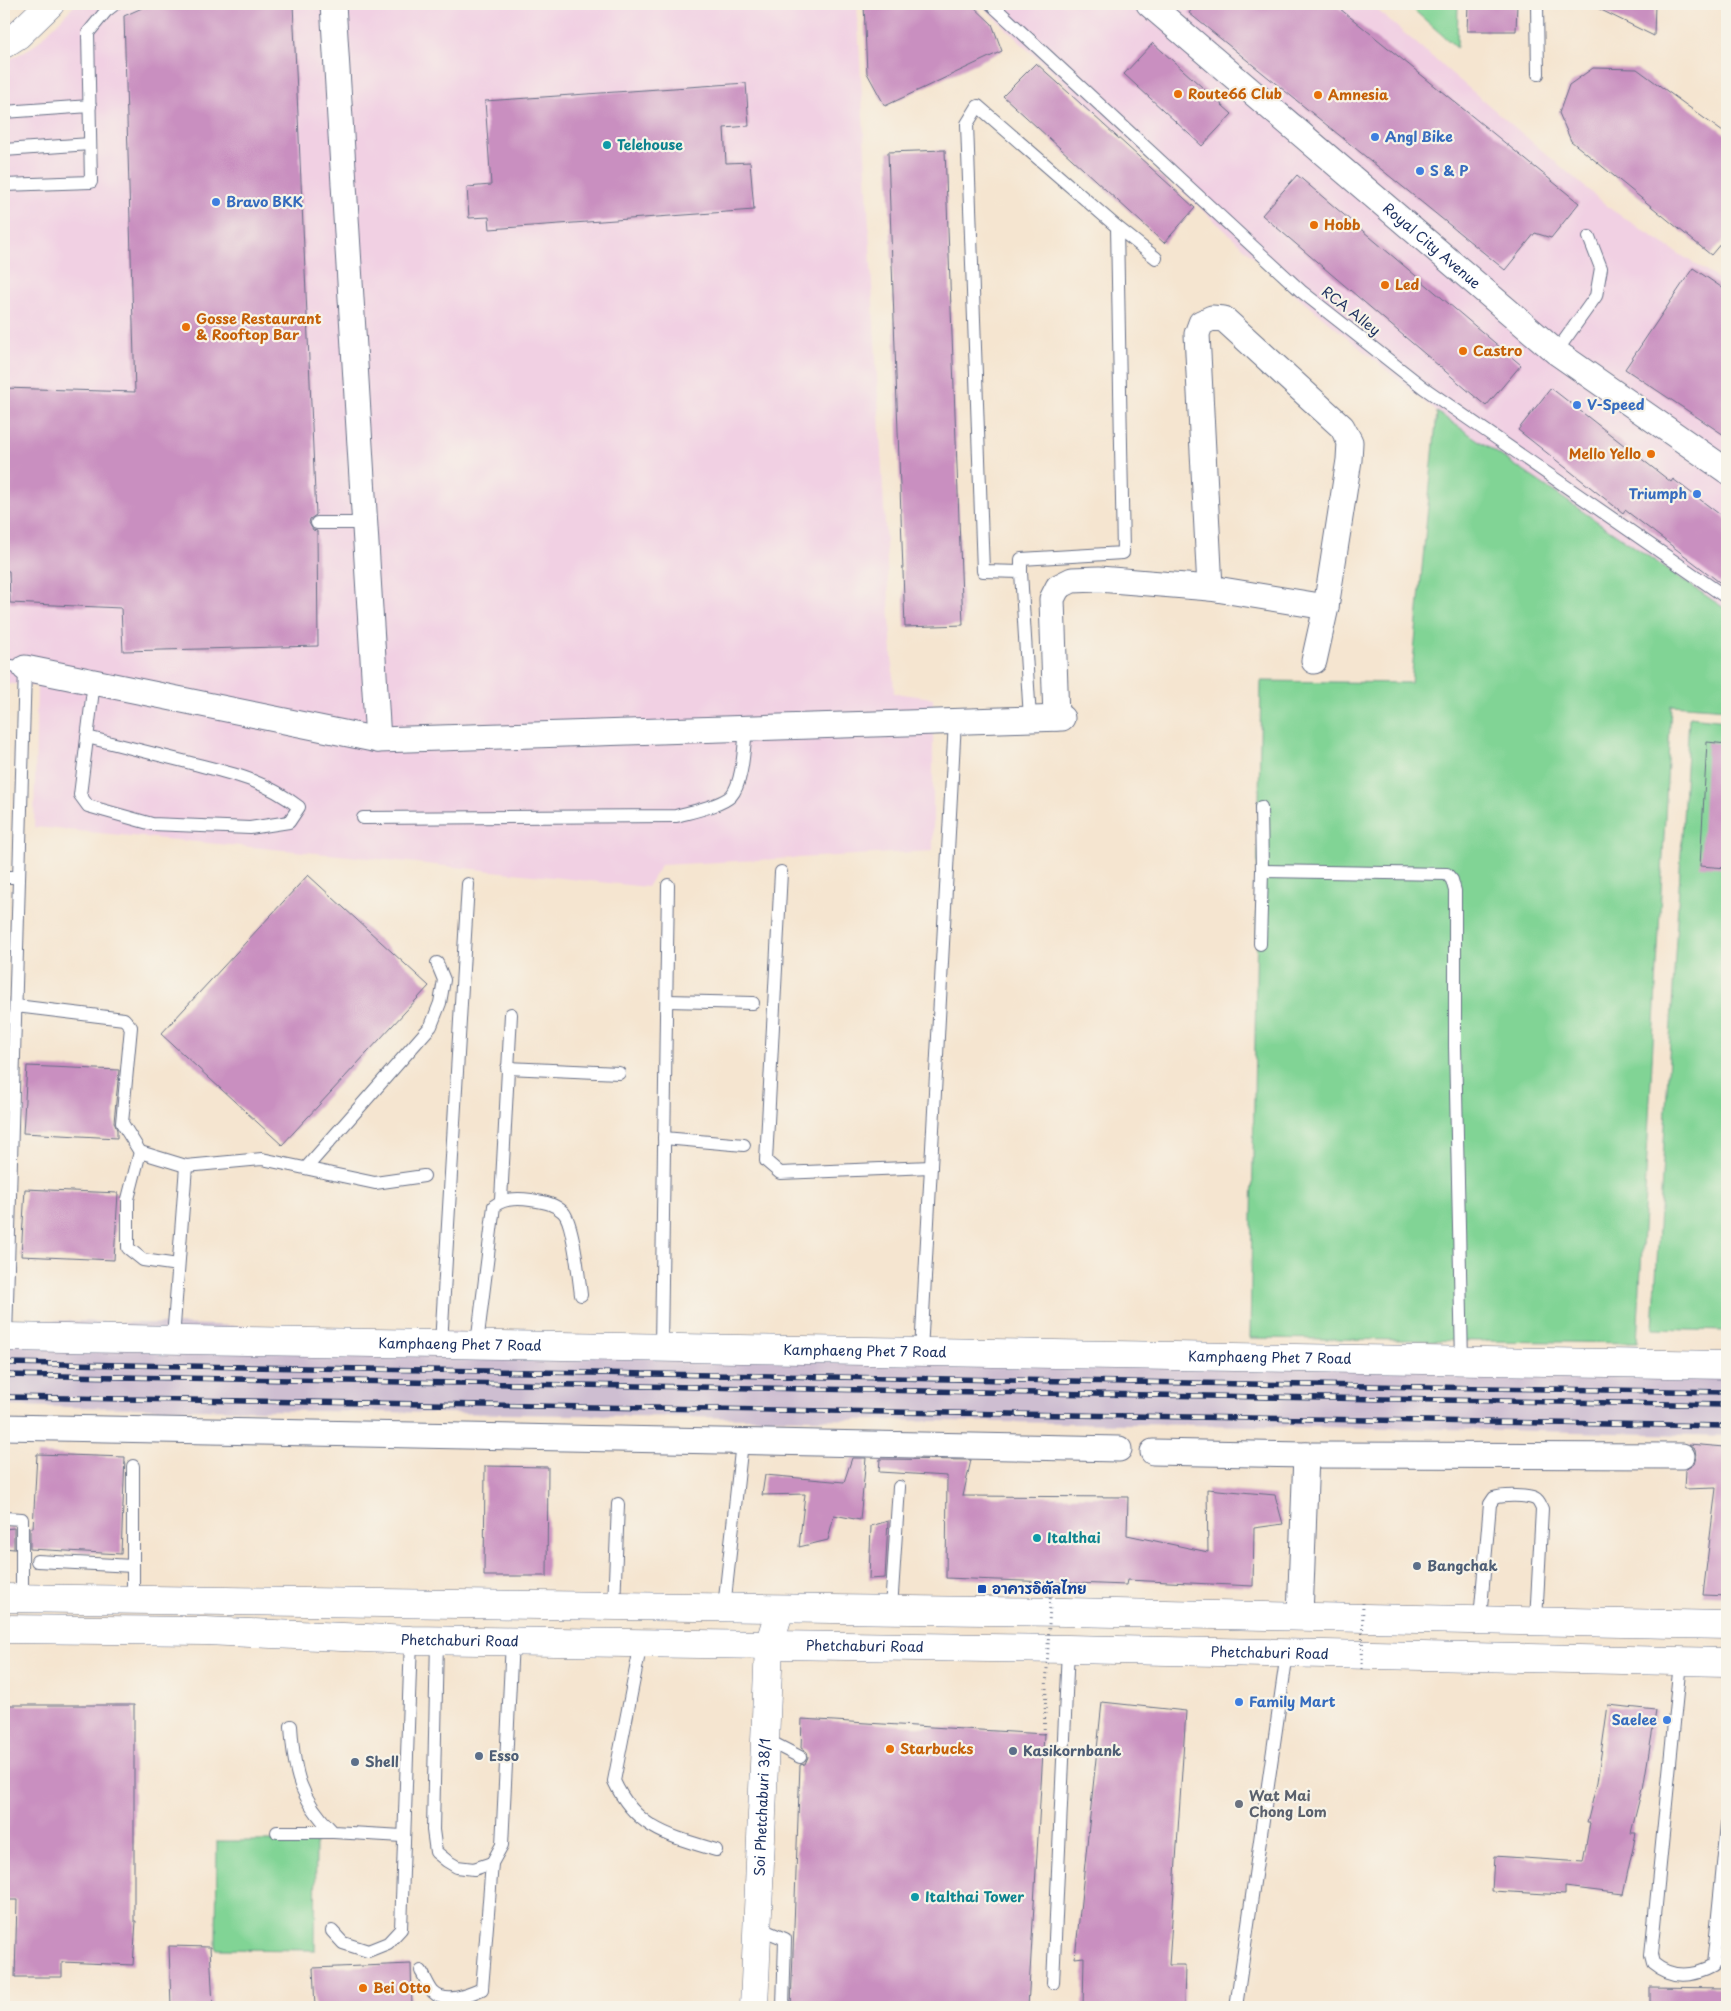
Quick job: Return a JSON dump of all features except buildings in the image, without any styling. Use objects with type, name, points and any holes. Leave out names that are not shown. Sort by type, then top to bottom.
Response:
[{"type":"main road","points":[[4,44],[18,35],[50,4]]},
{"type":"main road","name":"Kamphaeng Phet 7 Road","points":[[5,1337],[1727,1365]]},
{"type":"main road","points":[[13,1598],[891,1609],[1727,1625]]},
{"type":"main road","name":"Soi Phetchaburi 38/1","points":[[754,2007],[769,1645],[780,1608]]},
{"type":"main road","points":[[1312,1616],[1321,1654]]},
{"type":"main road","name":"Phetchaburi Road","points":[[4,1630],[205,1631],[424,1640],[1068,1649],[1727,1662]]},
{"type":"street","points":[[333,4],[378,740]]},
{"type":"street","name":"Royal City Avenue","points":[[1150,4],[1556,352],[1727,471]]},
{"type":"street","points":[[1210,588],[1197,334],[1201,323],[1212,318],[1224,319],[1342,427],[1350,442],[1349,460],[1326,607],[1314,661]]},
{"type":"street","points":[[15,666],[378,740],[1059,718],[1052,599],[1058,587],[1072,580],[1099,579],[1210,588],[1326,607]]},
{"type":"street","points":[[4,1427],[1119,1449]]},
{"type":"street","points":[[1153,1452],[1306,1455],[1682,1456]]},
{"type":"street","points":[[1306,1455],[1312,1616]]},
{"type":"lane","points":[[4,185],[91,182],[88,33],[106,11],[115,4]]},
{"type":"lane","name":"RCA Alley","points":[[991,4],[1302,291],[1424,388],[1727,598]]},
{"type":"lane","points":[[1537,4],[1538,74]]},
{"type":"lane","points":[[4,112],[90,106]]},
{"type":"lane","points":[[1021,572],[982,571],[967,124],[978,106],[1117,227],[1156,258]]},
{"type":"lane","points":[[4,150],[90,144]]},
{"type":"lane","points":[[1030,719],[1021,559],[1123,554],[1117,227]]},
{"type":"lane","points":[[1556,352],[1596,296],[1601,268],[1589,237]]},
{"type":"lane","points":[[316,523],[365,523]]},
{"type":"lane","points":[[5,1337],[9,1046],[10,1027],[16,1006],[19,877],[15,666]]},
{"type":"lane","points":[[87,737],[237,775],[281,793],[299,807],[289,822],[250,828],[152,824],[88,806],[80,796],[87,737],[94,682]]},
{"type":"lane","points":[[921,1352],[955,721]]},
{"type":"lane","points":[[363,818],[676,816],[713,805],[731,797],[738,784],[746,728]]},
{"type":"lane","points":[[1260,944],[1261,807]]},
{"type":"lane","points":[[1262,871],[1447,874],[1452,880],[1455,891],[1455,1046],[1462,1360]]},
{"type":"lane","points":[[781,872],[766,1161],[780,1173],[932,1167]]},
{"type":"lane","points":[[4,877],[19,877]]},
{"type":"lane","points":[[441,1344],[468,884]]},
{"type":"lane","points":[[661,1348],[668,885]]},
{"type":"lane","points":[[306,1168],[431,1026],[440,1003],[444,980],[438,963]]},
{"type":"lane","points":[[666,1001],[753,1003]]},
{"type":"lane","points":[[16,1006],[124,1019],[131,1027],[122,1123],[140,1152],[186,1166],[262,1159],[375,1183],[424,1176]]},
{"type":"lane","points":[[477,1344],[494,1206],[500,1200],[510,1014]]},
{"type":"lane","points":[[507,1068],[619,1073]]},
{"type":"lane","points":[[664,1138],[744,1145]]},
{"type":"lane","points":[[140,1152],[128,1199],[128,1248],[142,1260],[178,1265]]},
{"type":"lane","points":[[173,1339],[186,1166]]},
{"type":"lane","points":[[500,1200],[524,1199],[552,1204],[565,1213],[572,1234],[581,1295]]},
{"type":"lane","points":[[724,1608],[742,1442]]},
{"type":"lane","points":[[133,1600],[134,1466]]},
{"type":"lane","points":[[891,1609],[899,1487]]},
{"type":"lane","points":[[1480,1619],[1490,1504],[1494,1498],[1502,1496],[1534,1498],[1539,1502],[1542,1509],[1536,1621]]},
{"type":"lane","points":[[614,1606],[618,1504]]},
{"type":"lane","points":[[4,1518],[22,1519],[13,1598]]},
{"type":"lane","points":[[37,1562],[133,1566]]},
{"type":"lane","points":[[332,1931],[343,1943],[368,1951],[388,1943],[400,1929],[403,1836],[424,1640]]},
{"type":"lane","points":[[424,1640],[433,1830],[436,1852],[457,1866],[474,1869],[492,1863]]},
{"type":"lane","points":[[421,1971],[433,1992],[443,1998],[465,1997],[482,1989],[492,1863],[502,1845],[512,1641]]},
{"type":"lane","points":[[641,1643],[614,1781],[623,1799],[647,1824],[675,1838],[716,1850]]},
{"type":"lane","points":[[1054,1983],[1068,1649]]},
{"type":"lane","points":[[1236,2007],[1287,1654]]},
{"type":"lane","points":[[1680,1662],[1651,1955],[1653,1963],[1672,1975],[1691,1975],[1713,1966],[1727,1824]]},
{"type":"lane","points":[[291,1726],[294,1763],[300,1785],[308,1801],[323,1822],[333,1832]]},
{"type":"lane","points":[[766,1739],[800,1757]]},
{"type":"lane","points":[[277,1832],[333,1832],[403,1836]]},
{"type":"lane","points":[[756,1927],[785,1940],[783,2007]]},
{"type":"path","points":[[1044,1734],[1051,1582]]},
{"type":"path","points":[[1362,1669],[1363,1602]]},
{"type":"shaded area","points":[[76,4],[857,4],[894,693],[933,698],[933,851],[661,865],[647,887],[349,856],[34,827],[37,686],[4,683],[4,63],[35,45]]},
{"type":"shaded area","points":[[981,4],[1370,4],[1612,210],[1727,285],[1727,610],[1437,412],[1289,289],[1026,48]]},
{"type":"shaded area","points":[[4,1319],[1727,1370],[1727,1436],[1504,1430],[4,1406]]},
{"type":"green space","points":[[1407,4],[1458,4],[1457,48]]},
{"type":"green space","points":[[1437,412],[1727,610],[1727,709],[1671,705],[1637,1343],[1250,1338],[1261,681],[1411,683]]},
{"type":"green space","points":[[1689,717],[1727,721],[1727,1331],[1653,1329]]},
{"type":"green space","points":[[217,1841],[316,1841],[315,1950],[216,1949]]},
{"type":"railway","points":[[4,1363],[1727,1392]]},
{"type":"railway","points":[[4,1375],[1727,1405]]},
{"type":"railway","points":[[4,1397],[1727,1426]]},
{"type":"place","name":"Route66 Club","points":[[1178,94]]},
{"type":"place","name":"Amnesia","points":[[1318,95]]},
{"type":"place","name":"Angl Bike","points":[[1375,137]]},
{"type":"place","name":"Telehouse","points":[[607,145]]},
{"type":"place","name":"S & P","points":[[1420,171]]},
{"type":"place","name":"Bravo BKK","points":[[216,202]]},
{"type":"place","name":"Hobb","points":[[1314,225]]},
{"type":"place","name":"Led","points":[[1385,285]]},
{"type":"place","name":"Gosse Restaurant & Rooftop Bar","points":[[186,327]]},
{"type":"place","name":"Castro","points":[[1463,351]]},
{"type":"place","name":"V-Speed","points":[[1577,405]]},
{"type":"place","name":"Mello Yello","points":[[1651,454]]},
{"type":"place","name":"Triumph","points":[[1697,494]]},
{"type":"place","name":"Italthai","points":[[1037,1538]]},
{"type":"place","name":"Bangchak","points":[[1417,1566]]},
{"type":"place","name":"อาคารอิตัลไทย","points":[[982,1589]]},
{"type":"place","name":"Family Mart","points":[[1239,1702]]},
{"type":"place","name":"Saelee","points":[[1667,1720]]},
{"type":"place","name":"Starbucks","points":[[890,1749]]},
{"type":"place","name":"Kasikornbank","points":[[1013,1751]]},
{"type":"place","name":"Esso","points":[[479,1756]]},
{"type":"place","name":"Shell","points":[[355,1762]]},
{"type":"place","name":"Wat Mai Chong Lom","points":[[1239,1804]]},
{"type":"place","name":"Italthai Tower","points":[[915,1897]]},
{"type":"place","name":"Bei Otto","points":[[363,1988]]}]
